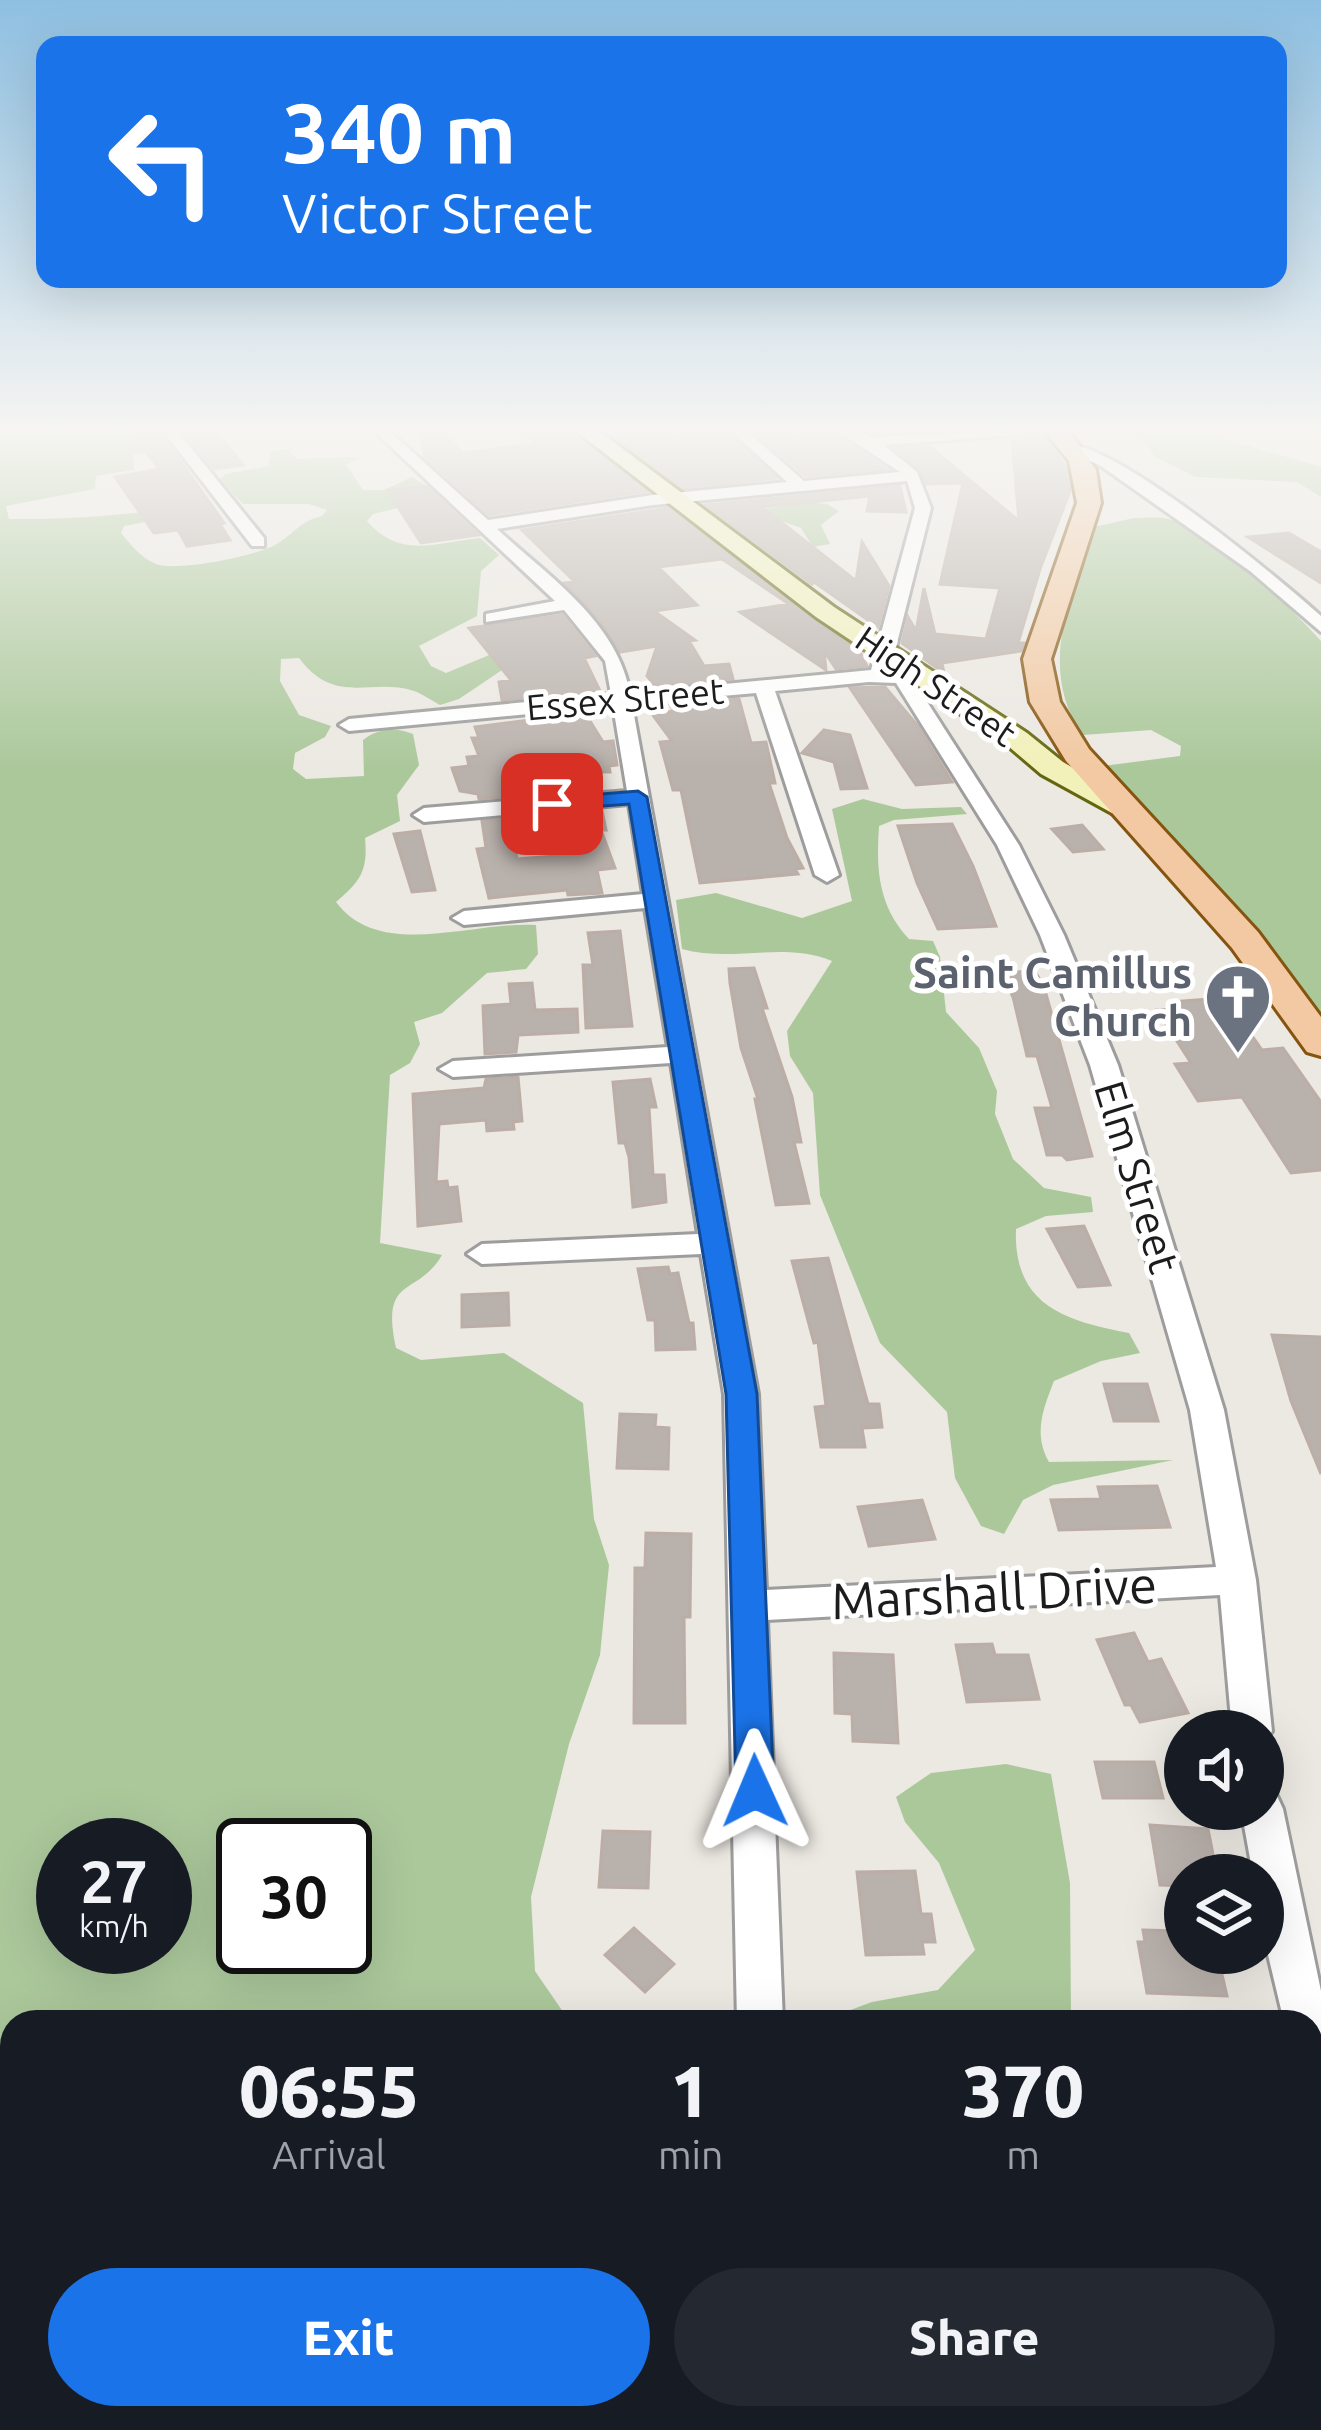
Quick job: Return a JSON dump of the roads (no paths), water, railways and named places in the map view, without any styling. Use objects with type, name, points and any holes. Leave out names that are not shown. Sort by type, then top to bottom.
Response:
[{"type":"main road","name":"High Street","points":[[731,541],[825,612],[885,668],[934,684],[1052,768],[1123,806]]},
{"type":"main road","points":[[1076,541],[1044,632],[1037,671],[1055,723],[1245,940],[1321,1045]]},
{"type":"street","points":[[501,541],[611,649],[623,699],[741,1394],[760,2010]]},
{"type":"street","points":[[885,668],[915,541]]},
{"type":"street","points":[[1219,541],[1256,567],[1321,626]]},
{"type":"street","points":[[492,618],[568,604]]},
{"type":"street","name":"Essex Street","points":[[349,725],[764,686],[885,668]]},
{"type":"street","name":"Elm Street","points":[[885,668],[1008,844],[1052,935],[1103,1065],[1207,1410],[1237,1580],[1250,1710]]},
{"type":"street","points":[[764,686],[826,875]]},
{"type":"street","points":[[424,815],[638,797]]},
{"type":"street","points":[[464,918],[654,900]]},
{"type":"street","points":[[453,1069],[685,1054]]},
{"type":"street","points":[[482,1254],[718,1243]]},
{"type":"street","name":"Marshall Drive","points":[[751,1606],[1237,1580]]},
{"type":"street","points":[[1266,1830],[1304,2010]]},
{"type":"place","name":"Saint Camillus Church","points":[[1238,1056]]}]
